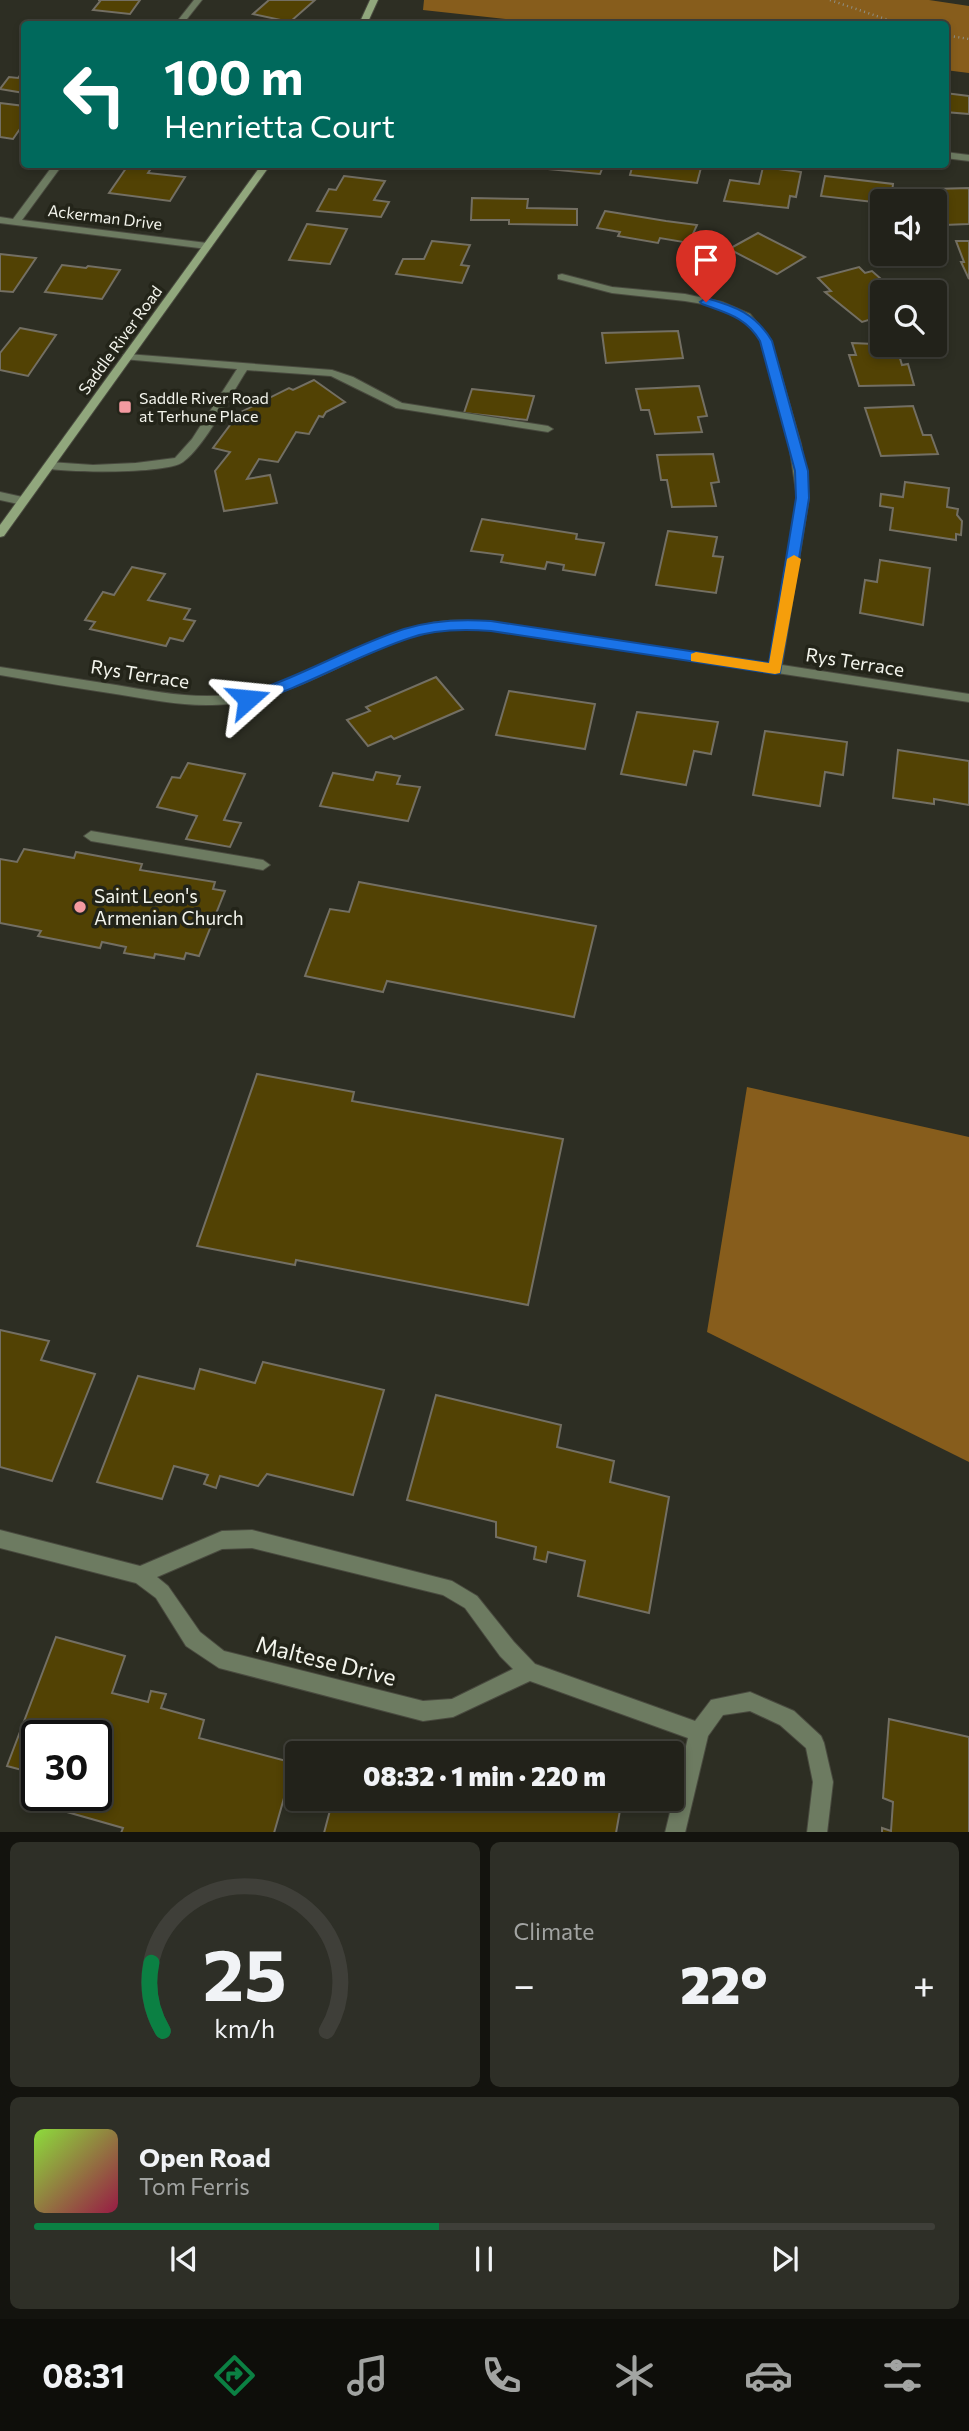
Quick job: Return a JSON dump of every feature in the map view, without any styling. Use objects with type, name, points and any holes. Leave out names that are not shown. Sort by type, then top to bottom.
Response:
[{"type":"main road","points":[[364,21],[374,0]]},
{"type":"main road","name":"Saddle River Road","points":[[0,533],[264,168]]},
{"type":"street","points":[[181,21],[198,0]]},
{"type":"street","points":[[949,156],[969,158]]},
{"type":"street","points":[[16,222],[56,168]]},
{"type":"street","name":"Ackerman Drive","points":[[0,220],[207,246]]},
{"type":"street","points":[[562,277],[616,290],[728,307],[751,321],[766,341],[795,444],[803,498],[775,669]]},
{"type":"street","points":[[127,357],[332,373],[352,379],[382,400],[400,406],[548,429]]},
{"type":"street","points":[[49,466],[104,469],[178,461],[196,441],[243,368]]},
{"type":"street","points":[[0,496],[23,501]]},
{"type":"street","name":"Rys Terrace","points":[[0,671],[216,704],[248,699],[276,690],[408,633],[460,624],[491,626],[969,698]]},
{"type":"street","points":[[91,835],[263,865]]},
{"type":"street","name":"Maltese Drive","points":[[0,1539],[140,1575],[162,1592],[193,1639],[219,1659],[423,1711],[453,1708],[529,1671]]},
{"type":"street","points":[[140,1575],[222,1539],[252,1539],[446,1587],[471,1602],[529,1671],[699,1732]]},
{"type":"street","points":[[675,1832],[699,1732],[718,1707],[750,1701],[788,1718],[814,1743],[823,1782],[817,1832]]},
{"type":"path","points":[[830,0],[891,21]]},
{"type":"path","points":[[949,36],[969,39]]},
{"type":"shaded area","points":[[424,0],[929,0],[969,6],[969,73],[949,70],[949,21],[524,21],[423,10]]},
{"type":"shaded area","points":[[747,1087],[969,1137],[969,1462],[707,1332]]},
{"type":"building","points":[[101,0],[140,0],[130,14],[93,10]]},
{"type":"building","points":[[269,0],[315,0],[291,21],[253,14]]},
{"type":"building","points":[[21,74],[21,92],[0,89],[9,77],[18,78]]},
{"type":"building","points":[[949,94],[969,96],[969,114],[949,112]]},
{"type":"building","points":[[0,103],[21,106],[21,127],[13,139],[0,137]]},
{"type":"building","points":[[126,168],[151,168],[148,173],[185,177],[170,201],[109,193]]},
{"type":"building","points":[[536,168],[602,168],[600,174]]},
{"type":"building","points":[[632,168],[701,168],[697,183],[630,175]]},
{"type":"building","points":[[763,168],[801,172],[796,197],[790,196],[788,208],[724,201],[730,180],[759,184]]},
{"type":"building","points":[[344,176],[385,181],[374,200],[389,202],[381,217],[317,211],[329,189],[336,190]]},
{"type":"building","points":[[825,176],[893,184],[892,189],[870,189],[870,202],[821,196]]},
{"type":"building","points":[[969,188],[969,224],[947,225],[947,189],[933,189]]},
{"type":"building","points":[[472,198],[528,199],[527,208],[577,209],[577,225],[509,224],[509,220],[471,220]]},
{"type":"building","points":[[605,211],[697,225],[689,243],[660,238],[658,243],[618,236],[620,232],[597,228]]},
{"type":"building","points":[[307,224],[347,229],[330,264],[289,260]]},
{"type":"building","points":[[758,233],[805,257],[777,274],[729,249]]},
{"type":"building","points":[[432,241],[470,245],[461,265],[469,266],[462,283],[396,274],[403,259],[424,259]]},
{"type":"building","points":[[956,241],[969,241],[969,279],[961,262],[964,262]]},
{"type":"building","points":[[0,254],[36,258],[13,292],[0,291]]},
{"type":"building","points":[[62,265],[120,270],[102,299],[45,292]]},
{"type":"building","points":[[859,267],[865,273],[872,271],[881,279],[870,280],[870,320],[862,322],[825,292],[831,291],[818,278]]},
{"type":"building","points":[[20,328],[56,335],[28,376],[0,370],[0,353]]},
{"type":"building","points":[[678,331],[683,358],[606,363],[602,333]]},
{"type":"building","points":[[852,343],[870,344],[870,357],[900,357],[902,365],[908,364],[914,385],[859,386],[849,355],[856,355]]},
{"type":"building","points":[[314,380],[345,402],[326,412],[323,417],[319,416],[309,434],[296,432],[278,462],[259,459],[247,479],[270,475],[277,503],[224,511],[215,471],[230,452],[213,448],[239,413],[289,388],[293,390]]},
{"type":"building","points":[[699,386],[707,416],[698,417],[702,432],[655,434],[649,410],[641,410],[636,389]]},
{"type":"building","points":[[472,389],[534,396],[527,420],[464,413]]},
{"type":"building","points":[[913,406],[923,435],[931,435],[938,454],[881,456],[865,408]]},
{"type":"building","points":[[713,454],[719,482],[711,483],[716,506],[672,507],[667,480],[661,480],[657,455]]},
{"type":"building","points":[[905,482],[949,488],[947,507],[958,509],[957,515],[962,521],[961,535],[956,534],[956,540],[890,530],[893,508],[880,506],[881,494],[903,497]]},
{"type":"building","points":[[482,519],[577,534],[576,539],[604,543],[595,575],[563,570],[564,565],[547,562],[545,569],[501,562],[503,555],[471,551]]},
{"type":"building","points":[[668,531],[717,537],[713,556],[723,557],[716,593],[656,585]]},
{"type":"building","points":[[880,560],[930,568],[923,625],[860,613],[865,580],[877,582]]},
{"type":"building","points":[[132,567],[165,574],[148,600],[190,609],[184,619],[195,621],[183,641],[170,638],[166,646],[90,629],[95,622],[85,620],[103,592],[114,595]]},
{"type":"building","points":[[436,677],[463,709],[394,739],[391,736],[368,746],[347,720],[370,711],[366,707]]},
{"type":"building","points":[[509,691],[595,704],[585,749],[496,735]]},
{"type":"building","points":[[637,712],[718,722],[711,754],[694,751],[686,785],[621,774]]},
{"type":"building","points":[[765,731],[847,742],[843,775],[825,772],[820,806],[753,795]]},
{"type":"building","points":[[898,750],[969,761],[969,805],[934,799],[934,804],[893,798]]},
{"type":"building","points":[[188,763],[245,774],[224,820],[241,823],[230,847],[186,839],[197,816],[157,807],[172,777],[180,778]]},
{"type":"building","points":[[376,772],[400,776],[397,784],[420,787],[408,821],[320,806],[333,773],[373,780]]},
{"type":"building","points":[[24,849],[74,858],[76,852],[142,864],[140,870],[215,882],[213,889],[225,891],[199,956],[186,953],[184,959],[155,954],[154,958],[124,953],[126,947],[102,942],[100,948],[38,936],[41,931],[0,923],[0,859],[17,862]]},
{"type":"building","points":[[359,882],[596,926],[574,1017],[387,981],[383,992],[305,976],[330,909],[349,912]]},
{"type":"building","points":[[257,1074],[354,1092],[352,1101],[563,1139],[528,1305],[296,1260],[295,1265],[197,1246]]},
{"type":"building","points":[[0,1330],[49,1341],[41,1360],[95,1374],[52,1481],[0,1467]]},
{"type":"building","points":[[263,1362],[384,1390],[353,1495],[267,1474],[258,1486],[220,1476],[216,1488],[204,1484],[208,1475],[174,1466],[162,1499],[97,1482],[138,1376],[194,1389],[200,1369],[255,1383]]},
{"type":"building","points":[[436,1395],[561,1425],[557,1447],[614,1461],[610,1482],[669,1497],[649,1613],[578,1596],[585,1561],[548,1552],[546,1562],[534,1559],[536,1547],[496,1537],[496,1522],[407,1500]]},
{"type":"building","points":[[56,1637],[125,1656],[112,1693],[148,1702],[151,1691],[166,1694],[161,1708],[204,1720],[199,1738],[285,1761],[285,1794],[274,1832],[121,1832],[123,1828],[64,1811],[112,1811],[112,1720],[24,1720]]},
{"type":"building","points":[[889,1719],[969,1737],[969,1832],[882,1832],[882,1828],[891,1831],[893,1802],[883,1798]]},
{"type":"building","points":[[21,1729],[21,1770],[7,1766]]},
{"type":"building","points":[[330,1811],[620,1811],[616,1832],[324,1832]]},
{"type":"slow traffic","points":[[696,657],[775,669],[794,559]]},
{"type":"place","name":"Saddle River Road at Terhune Place","points":[[125,407]]},
{"type":"place","name":"Saint Leon's Armenian Church","points":[[80,907]]},
{"type":"route","points":[[248,699],[276,690],[408,633],[434,626],[460,624],[491,626],[775,669],[800,524],[803,498],[801,471],[766,341],[758,327],[744,315],[728,307],[706,302]]}]
